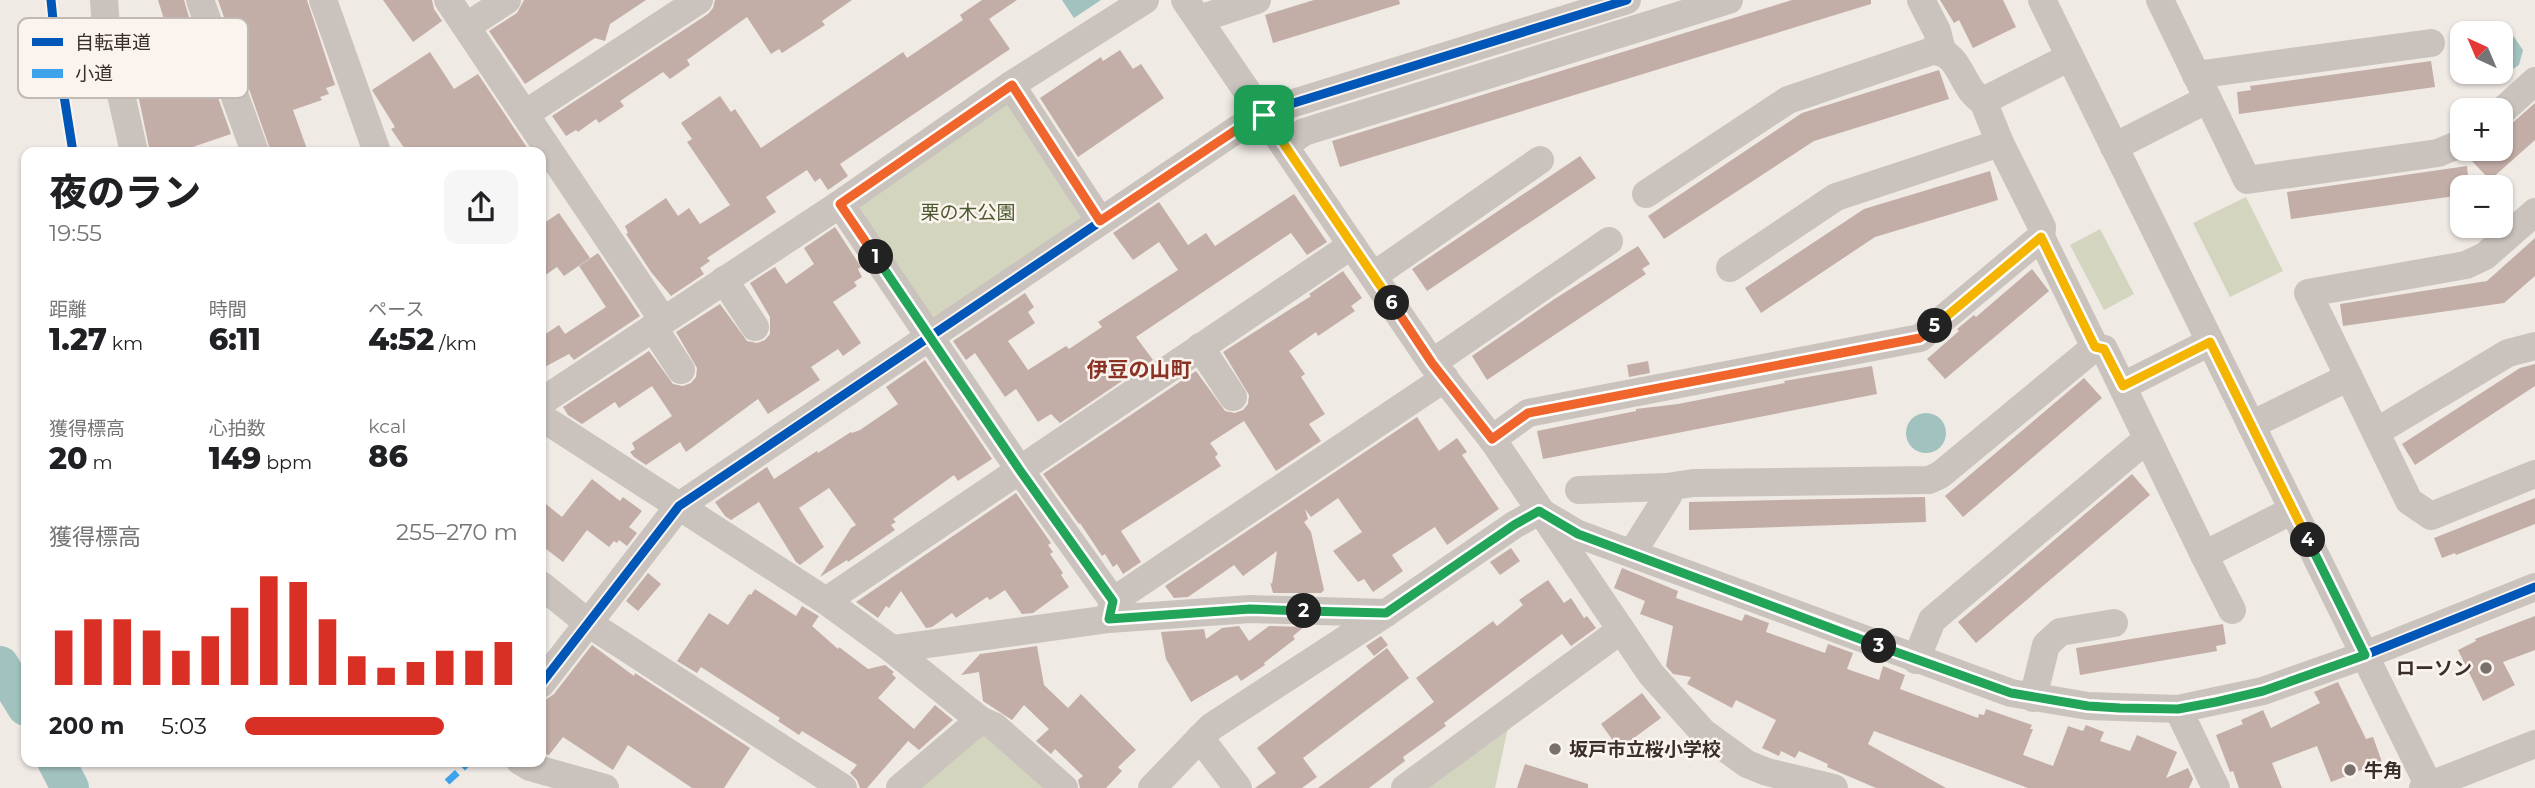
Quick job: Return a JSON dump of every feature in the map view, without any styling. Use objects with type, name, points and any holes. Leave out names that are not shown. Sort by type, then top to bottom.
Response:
[{"type":"street","points":[[104,0],[105,18]]},
{"type":"street","points":[[200,0],[207,18]]},
{"type":"street","points":[[323,0],[375,147]]},
{"type":"street","points":[[448,0],[546,147]]},
{"type":"street","points":[[467,26],[507,0]]},
{"type":"street","points":[[525,114],[699,0]]},
{"type":"street","points":[[546,399],[840,204],[1012,85],[1145,0]]},
{"type":"street","points":[[1257,0],[1192,10],[1438,370],[1492,439],[1651,674],[1703,732],[1746,764],[1767,772],[1834,788]]},
{"type":"street","points":[[546,678],[678,506],[1239,128],[1284,106],[1627,0]]},
{"type":"street","points":[[1285,145],[1304,132],[1729,0]]},
{"type":"street","points":[[1921,0],[1941,42],[1942,51]]},
{"type":"street","points":[[2042,0],[2365,655],[2427,787],[2535,744]]},
{"type":"street","points":[[2160,0],[2247,180],[2438,153],[2450,148]]},
{"type":"street","points":[[2114,147],[2202,87],[2431,43]]},
{"type":"street","points":[[1646,194],[1788,100],[1932,51],[1942,51],[1951,56],[1974,96],[1983,101],[2000,143],[2042,227],[2041,237],[2095,347]]},
{"type":"street","points":[[1983,101],[2070,57]]},
{"type":"street","points":[[2513,101],[2535,81]]},
{"type":"street","points":[[1012,85],[1100,221]]},
{"type":"street","points":[[122,98],[133,147]]},
{"type":"street","points":[[235,98],[253,147]]},
{"type":"street","points":[[1730,268],[1836,197],[2000,143]]},
{"type":"street","points":[[546,147],[658,324],[681,370]]},
{"type":"street","points":[[1373,275],[1539,160]]},
{"type":"street","points":[[840,204],[1111,610]]},
{"type":"street","points":[[2535,212],[2485,256],[2466,265],[2308,293],[2409,501],[2431,516],[2535,474]]},
{"type":"street","points":[[1492,439],[1528,413],[1920,338],[2041,237]]},
{"type":"street","points":[[1111,610],[1609,241]]},
{"type":"street","points":[[827,601],[1352,245]]},
{"type":"street","points":[[724,280],[755,327]]},
{"type":"street","points":[[2123,386],[2210,342]]},
{"type":"street","points":[[2376,432],[2508,353],[2535,346]]},
{"type":"street","points":[[1200,347],[1233,397]]},
{"type":"street","points":[[2095,347],[2104,349],[2232,610]]},
{"type":"street","points":[[1579,490],[1667,487],[1693,483],[1929,480],[1940,475],[2095,347]]},
{"type":"street","points":[[2251,425],[2349,377]]},
{"type":"street","points":[[546,419],[827,601],[980,720],[993,726],[1065,788]]},
{"type":"street","points":[[1916,660],[1932,620],[2147,439]]},
{"type":"street","points":[[1632,553],[1668,496],[1667,487]]},
{"type":"street","points":[[2204,555],[2293,510]]},
{"type":"street","points":[[1539,511],[1578,534],[1916,660],[2011,693],[2088,706],[2178,709],[2263,691],[2365,655],[2535,587]]},
{"type":"street","points":[[1152,788],[1211,727],[1539,511]]},
{"type":"street","points":[[546,589],[588,623],[843,788]]},
{"type":"street","points":[[892,649],[1111,610],[1250,609],[1386,613]]},
{"type":"street","points":[[2033,698],[2046,645],[2060,632],[2114,623]]},
{"type":"street","points":[[1405,788],[1621,631]]},
{"type":"street","points":[[2178,709],[2216,788]]},
{"type":"street","points":[[900,788],[980,720]]},
{"type":"street","points":[[1200,738],[1238,788]]},
{"type":"street","points":[[530,767],[605,788]]},
{"type":"green space","name":"栗の木公園","points":[[1004,102],[1013,104],[1084,219],[938,318],[930,318],[855,203]]},
{"type":"green space","points":[[2246,197],[2283,271],[2230,297],[2193,223]]},
{"type":"green space","points":[[2100,229],[2134,294],[2104,310],[2070,245]]},
{"type":"green space","points":[[1509,723],[1495,788],[1423,788]]},
{"type":"green space","points":[[983,732],[1053,788],[918,788]]},
{"type":"water","points":[[1062,0],[1101,0],[1074,18]]},
{"type":"water","points":[[2513,37],[2523,50],[2519,65],[2513,69]]},
{"type":"water","points":[[1926,413],[1940,419],[1946,433],[1940,447],[1926,453],[1912,447],[1906,433],[1912,419]]},
{"type":"building","points":[[158,0],[184,0],[189,18],[164,18]]},
{"type":"building","points":[[218,0],[307,0],[335,85],[326,88],[329,94],[320,97],[322,100],[293,110],[306,147],[269,147],[248,86],[248,18],[224,18]]},
{"type":"building","points":[[383,0],[432,0],[442,21],[413,42]]},
{"type":"building","points":[[524,0],[646,0],[610,24],[605,41],[595,38],[525,84],[489,31],[517,13]]},
{"type":"building","points":[[715,0],[852,0],[822,21],[825,25],[782,53],[779,49],[771,54],[747,17],[687,60],[690,65],[670,79],[663,72],[620,101],[624,106],[599,123],[596,119],[578,132],[576,130],[566,136],[552,116],[708,14]]},
{"type":"building","points":[[982,0],[1017,0],[989,19],[1010,49],[840,164],[848,176],[828,190],[820,178],[815,182],[807,170],[766,197],[776,212],[707,258],[710,261],[700,268],[704,274],[671,296],[626,234],[628,233],[625,226],[666,198],[678,216],[689,208],[700,224],[730,205],[687,142],[692,139],[681,123],[720,96],[731,112],[735,109],[761,148],[903,52],[907,58],[963,20],[960,15]]},
{"type":"building","points":[[1314,0],[1399,0],[1400,4],[1273,43],[1265,15]]},
{"type":"building","points":[[1792,0],[1871,0],[1871,4],[1340,167],[1332,141]]},
{"type":"building","points":[[1940,0],[2003,0],[2016,27],[1973,48],[1959,20],[1954,23]]},
{"type":"building","points":[[1120,50],[1133,69],[1141,64],[1164,98],[1078,157],[1040,98],[1101,57],[1103,61]]},
{"type":"building","points":[[430,52],[454,89],[478,74],[527,147],[404,147],[391,129],[395,127],[372,90]]},
{"type":"building","points":[[2431,61],[2435,87],[2239,114],[2237,92],[2251,90],[2250,86]]},
{"type":"building","points":[[1939,70],[1949,99],[1814,141],[1664,239],[1648,216],[1802,113]]},
{"type":"building","points":[[139,98],[218,98],[231,134],[193,147],[149,147]]},
{"type":"building","points":[[2535,103],[2535,140],[2513,160],[2513,122]]},
{"type":"building","points":[[1580,156],[1596,178],[1427,291],[1412,269]]},
{"type":"building","points":[[2472,161],[2511,161],[2496,175],[2485,175]]},
{"type":"building","points":[[2467,166],[2468,175],[2450,175],[2450,197],[2291,219],[2287,192]]},
{"type":"building","points":[[1990,171],[1998,200],[1875,237],[1761,313],[1745,288],[1864,209]]},
{"type":"building","points":[[1294,194],[1327,242],[1307,255],[1291,233],[1136,337],[1153,360],[1060,423],[1051,414],[1038,422],[1016,389],[1005,397],[975,353],[966,360],[953,341],[1025,293],[1034,307],[1028,312],[1035,323],[1008,341],[1028,370],[1066,346],[1069,349],[1102,327],[1098,322],[1178,270],[1159,242],[1133,260],[1113,233],[1159,202],[1188,245],[1206,233],[1215,246]]},
{"type":"building","points":[[559,213],[590,258],[564,276],[557,267],[546,275],[546,222]]},
{"type":"building","points":[[835,227],[861,267],[858,269],[862,277],[854,282],[857,286],[833,302],[861,343],[843,356],[838,349],[811,367],[820,380],[768,414],[758,399],[686,452],[680,442],[646,465],[630,452],[635,449],[632,443],[672,416],[652,386],[619,408],[615,402],[582,424],[568,415],[563,407],[649,351],[673,384],[683,386],[691,383],[696,377],[697,368],[676,332],[720,304],[747,341],[757,343],[765,340],[770,334],[770,317],[750,283],[775,267],[786,284],[814,264],[804,248]]},
{"type":"building","points":[[2535,238],[2535,276],[2504,303],[2343,326],[2340,304],[2487,281]]},
{"type":"building","points":[[1638,246],[1650,264],[1642,269],[1646,274],[1487,380],[1472,356]]},
{"type":"building","points":[[598,253],[640,316],[574,360],[569,354],[546,366],[546,334],[559,325],[565,334],[606,307],[579,266]]},
{"type":"building","points":[[2032,269],[2049,291],[1945,379],[1927,359],[1959,331],[1957,329],[1974,315],[1976,317]]},
{"type":"building","points":[[1343,271],[1362,298],[1351,306],[1355,311],[1318,336],[1316,332],[1289,351],[1305,374],[1301,377],[1325,414],[1309,424],[1321,441],[1276,471],[1244,421],[1210,443],[1218,454],[1215,457],[1221,466],[1121,531],[1141,562],[1123,574],[1117,564],[1113,567],[1105,554],[1102,556],[1043,474],[1196,371],[1225,411],[1235,413],[1243,410],[1248,404],[1249,395],[1223,352],[1311,296],[1309,294]]},
{"type":"building","points":[[925,360],[992,459],[958,481],[954,475],[893,519],[896,522],[891,525],[895,530],[848,562],[847,560],[820,577],[851,528],[856,525],[829,488],[799,508],[824,547],[800,565],[759,502],[731,520],[725,516],[715,502],[767,467],[774,479],[817,451],[818,453],[851,432],[860,430],[898,404],[886,387]]},
{"type":"building","points":[[1648,361],[1650,373],[1629,377],[1627,365]]},
{"type":"building","points":[[2535,364],[2535,386],[2415,465],[2402,444],[2520,368]]},
{"type":"building","points":[[1872,366],[1877,394],[1543,459],[1537,431],[1636,409],[1678,404],[1785,383],[1784,381]]},
{"type":"building","points":[[2084,378],[2102,398],[1963,517],[1945,496]]},
{"type":"building","points":[[1417,417],[1439,451],[1457,438],[1467,452],[1462,455],[1499,509],[1447,545],[1435,527],[1392,555],[1403,571],[1373,592],[1364,579],[1358,582],[1333,551],[1362,532],[1338,498],[1311,517],[1305,509],[1308,519],[1304,522],[1311,532],[1324,590],[1321,593],[1273,593],[1270,582],[1272,584],[1277,551],[1243,576],[1234,565],[1188,597],[1174,598],[1165,586]]},
{"type":"building","points":[[2132,474],[2150,495],[1976,643],[1958,622]]},
{"type":"building","points":[[592,479],[620,501],[623,497],[642,511],[629,527],[637,533],[627,546],[619,540],[609,547],[587,530],[563,562],[546,549],[546,504],[562,517]]},
{"type":"building","points":[[1016,493],[1051,543],[1048,545],[1053,552],[1050,554],[1069,587],[1033,613],[1022,614],[1005,590],[990,600],[987,597],[956,618],[952,613],[932,627],[926,628],[901,591],[878,618],[856,602]]},
{"type":"building","points":[[1925,497],[1926,522],[1689,530],[1689,502]]},
{"type":"building","points":[[2535,498],[2535,524],[2442,558],[2434,538]]},
{"type":"building","points":[[1511,548],[1520,561],[1500,575],[1490,562]]},
{"type":"building","points":[[1622,568],[1678,591],[1676,598],[1742,621],[1745,614],[1769,623],[1766,632],[1825,653],[1828,644],[1853,653],[1847,669],[1879,680],[1883,666],[1905,675],[1900,689],[1978,718],[1979,714],[1984,715],[1986,709],[2032,725],[2030,729],[2033,729],[2023,755],[2053,766],[2068,726],[2083,731],[2086,725],[2104,732],[2100,741],[2130,751],[2137,735],[2177,752],[2166,778],[2188,768],[2193,779],[2189,788],[2028,788],[1874,731],[1868,744],[1946,788],[1876,788],[1827,767],[1828,764],[1799,751],[1795,758],[1781,751],[1779,756],[1762,748],[1776,720],[1736,700],[1732,708],[1687,684],[1691,677],[1673,674],[1666,666],[1673,626],[1640,614],[1645,601],[1614,588]]},
{"type":"building","points":[[648,573],[661,584],[638,611],[626,601]]},
{"type":"building","points":[[1548,580],[1564,603],[1571,598],[1584,618],[1587,616],[1596,628],[1571,646],[1562,634],[1444,723],[1446,726],[1403,757],[1405,761],[1369,788],[1318,788],[1434,702],[1416,678],[1493,621],[1497,626],[1523,605],[1519,600]]},
{"type":"building","points":[[755,589],[796,616],[802,606],[819,616],[812,626],[838,649],[839,647],[868,669],[885,665],[894,672],[892,674],[896,678],[878,698],[914,729],[935,705],[953,720],[919,750],[908,741],[867,788],[860,788],[850,773],[857,765],[802,731],[799,735],[778,721],[780,718],[701,667],[697,673],[677,661],[709,613],[728,625]]},
{"type":"building","name":"ローソン","points":[[2535,616],[2535,650],[2503,662],[2515,685],[2483,701],[2458,650],[2476,641],[2475,639]]},
{"type":"building","points":[[2223,624],[2226,644],[2216,646],[2217,651],[2080,675],[2076,648]]},
{"type":"building","points":[[1239,626],[1249,641],[1269,626],[1304,627],[1293,636],[1295,639],[1264,663],[1265,665],[1241,681],[1237,675],[1191,702],[1166,659],[1161,632],[1204,629],[1206,639],[1222,628]]},
{"type":"building","points":[[1381,636],[1388,645],[1374,656],[1366,646]]},
{"type":"building","points":[[592,645],[634,676],[635,673],[750,748],[724,788],[692,788],[628,745],[613,770],[563,737],[549,755],[546,754],[546,700],[554,694]]},
{"type":"building","points":[[1037,646],[1044,685],[1068,708],[1081,694],[1136,750],[1118,767],[1122,771],[1106,788],[1080,788],[1078,780],[1083,776],[1055,749],[1051,754],[1036,741],[1049,729],[1024,705],[1012,720],[983,701],[979,672],[961,675],[980,654]]},
{"type":"building","points":[[1387,648],[1409,678],[1303,758],[1317,777],[1302,788],[1255,788],[1276,773],[1257,748]]},
{"type":"building","points":[[2338,682],[2366,739],[2373,737],[2382,762],[2331,782],[2317,746],[2272,763],[2282,788],[2239,788],[2216,735],[2243,724],[2241,720],[2263,710],[2271,728],[2320,703],[2314,692]]},
{"type":"building","points":[[1642,693],[1661,718],[1619,749],[1601,724]]},
{"type":"building","points":[[1525,764],[1588,784],[1588,788],[1517,788]]},
{"type":"waterway","points":[[0,665],[21,699]]},
{"type":"waterway","points":[[59,767],[70,788]]},
{"type":"marked path","points":[[447,782],[463,767]]},
{"type":"cycle path","points":[[51,0],[53,18]]},
{"type":"cycle path","points":[[546,678],[679,506],[1239,128],[1284,106],[1627,0]]},
{"type":"cycle path","points":[[64,98],[72,147]]},
{"type":"cycle path","points":[[1539,511],[1578,534],[2011,693],[2088,706],[2178,709],[2263,691],[2365,655],[2535,587]]},
{"type":"place","name":"ローソン","points":[[2486,668]]},
{"type":"place","name":"坂戸市立桜小学校","points":[[1555,749]]},
{"type":"place","name":"牛角","points":[[2350,770]]},
{"type":"district","name":"伊豆の山町","points":[[1139,369]]},
{"type":"route","points":[[1012,85],[1100,221],[1239,128],[1264,115],[1432,363],[1492,439],[1528,413],[1920,338],[2041,237],[2095,347],[2104,349],[2123,386],[2210,342],[2365,655],[2263,691],[2178,709],[2088,706],[2033,698],[1916,660],[1595,541],[1539,511],[1514,525],[1386,613],[1250,609],[1109,619],[1113,601],[1019,469],[840,204],[1012,85]]}]
